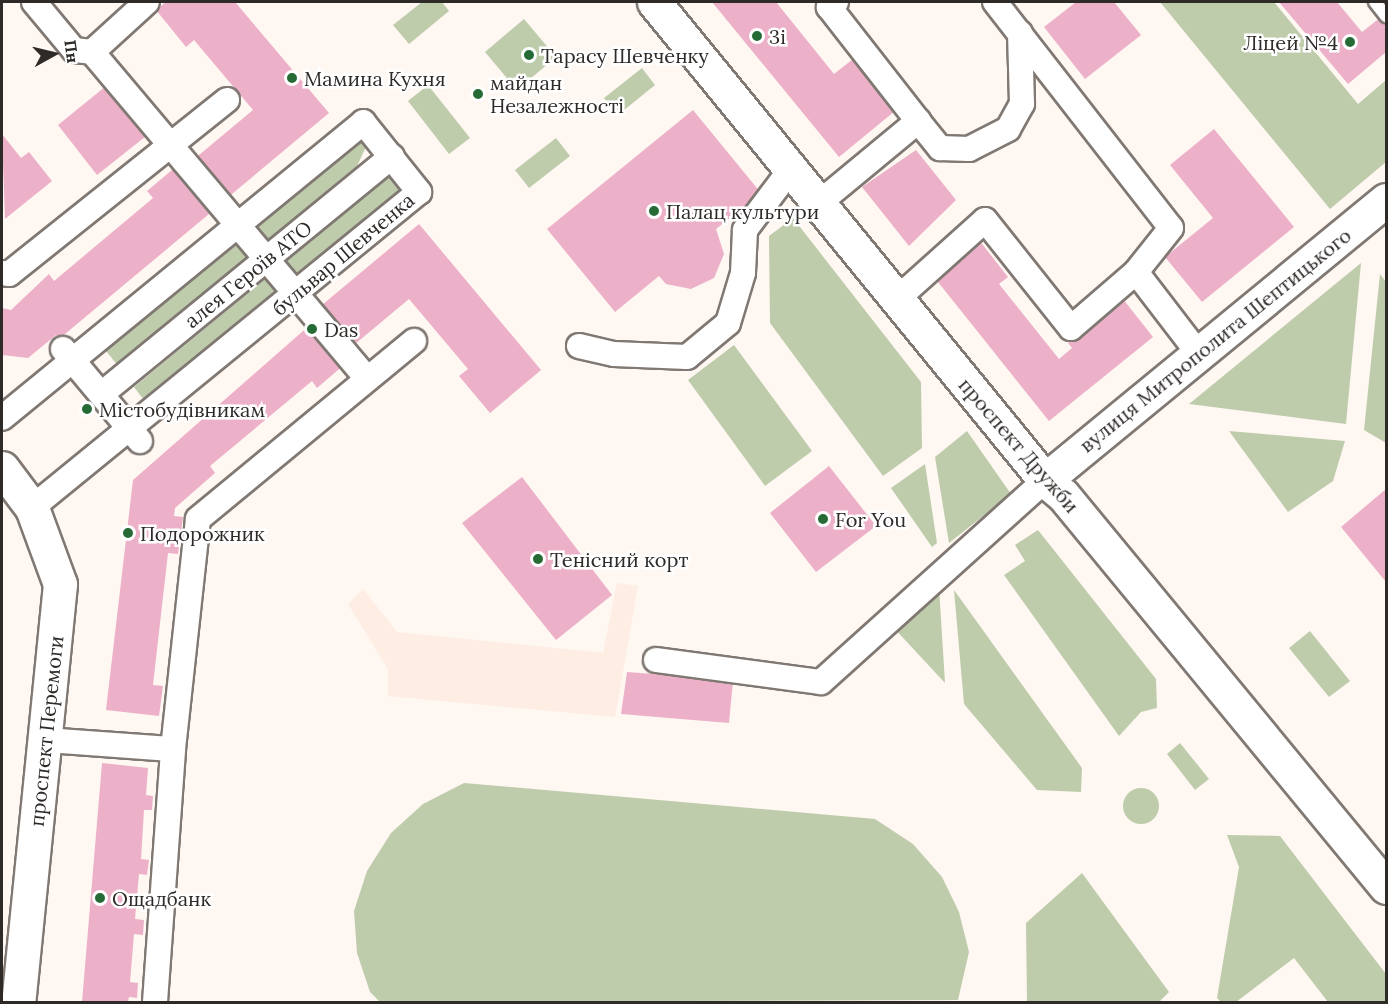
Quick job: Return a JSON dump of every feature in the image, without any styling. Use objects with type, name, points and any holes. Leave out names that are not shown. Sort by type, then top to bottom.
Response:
[{"type":"street","points":[[34,2],[74,50],[92,52],[237,226],[292,297],[367,379]]},
{"type":"street","points":[[92,52],[147,2]]},
{"type":"street","name":"проспект Дружби","points":[[654,2],[1044,480],[1063,495],[1386,887]]},
{"type":"street","points":[[836,2],[829,8],[940,148],[969,149],[1008,129],[1022,104],[1020,33]]},
{"type":"street","points":[[897,299],[985,220],[1071,328],[1136,272],[1171,228],[995,2]]},
{"type":"street","points":[[2,273],[9,274],[170,148],[227,100]]},
{"type":"street","points":[[819,203],[918,121]]},
{"type":"street","name":"бульвар Шевченка","points":[[2,418],[68,354],[237,226],[363,122],[419,192],[292,297],[136,435],[32,508]]},
{"type":"street","name":"алея Героїв АТО","points":[[104,392],[392,156]]},
{"type":"street","points":[[579,346],[614,354],[687,357],[728,322],[743,273],[745,230],[791,169]]},
{"type":"street","name":"вулиця Митрополита Шептицького","points":[[1044,480],[1386,200]]},
{"type":"street","points":[[1136,272],[1199,354]]},
{"type":"street","points":[[155,1002],[173,749],[198,519],[414,341]]},
{"type":"street","points":[[68,354],[104,392],[136,435]]},
{"type":"street","name":"проспект Перемоги","points":[[4,471],[32,508],[60,584],[18,1002]]},
{"type":"street","points":[[656,660],[821,682],[1044,480]]},
{"type":"street","points":[[46,740],[173,749]]},
{"type":"lane","points":[[1375,2],[1386,16]]},
{"type":"shaded area","points":[[617,583],[638,586],[615,717],[388,696],[388,669],[348,604],[363,589],[397,632],[603,653]]},
{"type":"green space","points":[[422,2],[442,2],[449,11],[409,44],[393,25]]},
{"type":"green space","points":[[1160,2],[1274,2],[1358,104],[1386,80],[1386,162],[1330,209]]},
{"type":"green space","points":[[524,19],[556,57],[517,90],[485,52]]},
{"type":"green space","points":[[642,68],[655,85],[618,115],[604,98]]},
{"type":"green space","points":[[428,85],[470,138],[449,154],[408,101]]},
{"type":"green space","points":[[365,136],[369,140],[353,175],[267,246],[253,228]]},
{"type":"green space","points":[[556,138],[570,156],[529,188],[515,170]]},
{"type":"green space","points":[[393,170],[407,187],[294,280],[280,262]]},
{"type":"green space","points":[[793,218],[921,382],[922,448],[883,476],[770,323],[769,236]]},
{"type":"green space","points":[[237,242],[251,259],[119,367],[106,351]]},
{"type":"green space","points":[[1361,263],[1346,424],[1189,404]]},
{"type":"green space","points":[[1380,274],[1386,282],[1386,443],[1364,430]]},
{"type":"green space","points":[[265,279],[278,295],[147,404],[134,387]]},
{"type":"green space","points":[[734,345],[812,451],[765,486],[688,380]]},
{"type":"green space","points":[[967,431],[1011,494],[949,543],[935,457]]},
{"type":"green space","points":[[1229,431],[1345,441],[1333,481],[1288,512]]},
{"type":"green space","points":[[925,464],[937,543],[932,547],[891,488]]},
{"type":"green space","points":[[1038,530],[1156,679],[1157,708],[1141,712],[1119,736],[1004,575],[1025,561],[1015,545]]},
{"type":"green space","points":[[939,587],[945,683],[893,627]]},
{"type":"green space","points":[[954,590],[1082,768],[1081,792],[1037,790],[964,704]]},
{"type":"green space","points":[[1310,631],[1350,681],[1329,697],[1289,648]]},
{"type":"green space","points":[[1180,743],[1209,779],[1195,790],[1167,754]]},
{"type":"green space","points":[[464,783],[875,819],[913,844],[942,877],[959,912],[969,952],[958,1000],[380,1002],[370,992],[357,953],[354,911],[367,871],[391,833],[423,804]]},
{"type":"green space","points":[[1141,788],[1153,794],[1159,806],[1153,818],[1141,824],[1129,818],[1123,806],[1129,794]]},
{"type":"green space","points":[[1227,835],[1280,836],[1386,974],[1386,1002],[1328,1002],[1294,958],[1236,1002],[1221,1002],[1217,998],[1239,867]]},
{"type":"green space","points":[[1082,873],[1169,992],[1159,1002],[1027,1002],[1026,923]]},
{"type":"building","points":[[166,2],[235,2],[329,113],[226,199],[193,160],[253,110],[194,40],[186,47],[156,10]]},
{"type":"building","points":[[712,2],[776,2],[834,74],[853,59],[895,111],[839,157]]},
{"type":"building","points":[[1076,2],[1114,2],[1141,35],[1085,79],[1044,27]]},
{"type":"building","name":"Ліцей №4","points":[[1279,2],[1337,2],[1362,32],[1386,13],[1386,52],[1348,84]]},
{"type":"building","points":[[111,82],[150,133],[97,175],[58,125]]},
{"type":"building","name":"Палац культури","points":[[693,110],[761,193],[716,229],[724,254],[714,278],[691,289],[666,284],[659,276],[615,312],[547,229]]},
{"type":"building","points":[[1214,129],[1294,227],[1202,302],[1165,257],[1213,218],[1170,165]]},
{"type":"building","points":[[2,134],[21,158],[29,152],[52,181],[5,219]]},
{"type":"building","points":[[916,150],[956,200],[909,246],[862,187]]},
{"type":"building","points":[[178,165],[215,209],[59,339],[56,335],[28,358],[2,355],[2,308],[11,310],[49,274],[54,281],[153,198],[147,191]]},
{"type":"building","points":[[419,224],[541,370],[490,413],[459,376],[468,369],[409,299],[349,349],[316,310]]},
{"type":"building","points":[[979,240],[1008,277],[999,284],[1059,359],[1072,348],[1068,343],[1123,299],[1153,337],[1049,421],[934,277]]},
{"type":"building","points":[[311,324],[345,364],[317,388],[312,381],[210,466],[215,473],[175,508],[174,516],[183,517],[178,554],[168,553],[153,685],[163,686],[159,716],[106,710],[133,480]]},
{"type":"building","name":"For You","points":[[829,466],[876,526],[816,572],[770,513]]},
{"type":"building","name":"Тенісний корт","points":[[522,477],[612,595],[556,640],[462,523]]},
{"type":"building","points":[[1386,489],[1386,582],[1341,527]]},
{"type":"building","points":[[627,672],[733,680],[729,723],[621,714]]},
{"type":"building","points":[[102,763],[148,768],[146,795],[153,796],[152,810],[144,810],[141,859],[149,860],[147,875],[139,874],[135,919],[144,920],[143,935],[134,934],[130,982],[138,983],[137,998],[129,997],[128,1002],[82,1002]]},
{"type":"place","name":"3і","points":[[757,36]]},
{"type":"place","name":"Ліцей №4","points":[[1350,42]]},
{"type":"place","name":"Тарасу Шевченку","points":[[529,55]]},
{"type":"place","name":"Мамина Кухня","points":[[292,78]]},
{"type":"place","name":"майдан Незалежності","points":[[478,94]]},
{"type":"place","name":"Палац культури","points":[[654,211]]},
{"type":"place","name":"Das","points":[[312,329]]},
{"type":"place","name":"Містобудівникам","points":[[87,409]]},
{"type":"place","name":"For You","points":[[823,519]]},
{"type":"place","name":"Подорожник","points":[[128,533]]},
{"type":"place","name":"Тенісний корт","points":[[538,559]]},
{"type":"place","name":"Ощадбанк","points":[[100,898]]}]
